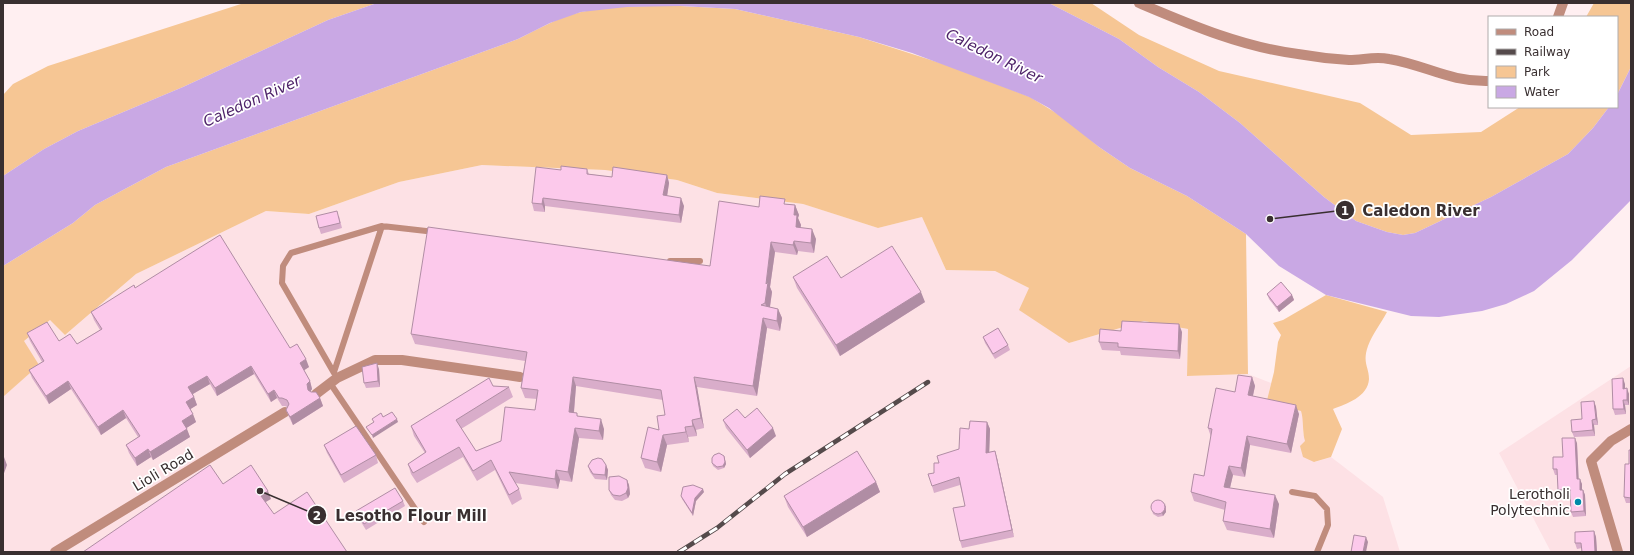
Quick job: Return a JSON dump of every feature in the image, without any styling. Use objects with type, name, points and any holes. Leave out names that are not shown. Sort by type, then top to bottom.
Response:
[{"type":"street","points":[[1139,3],[1199,29],[1249,45],[1297,54],[1351,60],[1372,57],[1388,59],[1450,78],[1470,81],[1488,81]]},
{"type":"street","points":[[1558,16],[1563,3]]},
{"type":"street","points":[[316,394],[333,378],[375,360],[402,360],[520,377]]},
{"type":"street","name":"Lioli Road","points":[[55,552],[285,412]]},
{"type":"street","points":[[1618,552],[1591,461],[1611,441],[1631,429]]},
{"type":"lane","points":[[333,378],[382,226]]},
{"type":"lane","points":[[424,522],[333,378],[282,283],[283,266],[291,253],[382,226],[445,234]]},
{"type":"lane","points":[[664,261],[700,261]]},
{"type":"lane","points":[[1292,492],[1315,496],[1327,509],[1328,525],[1317,552]]},
{"type":"shaded area","points":[[482,165],[605,170],[677,180],[717,193],[803,204],[878,228],[922,217],[946,270],[995,271],[1029,288],[1069,343],[1144,321],[1188,329],[1187,376],[1248,374],[1271,383],[1267,400],[1271,404],[1301,411],[1303,419],[1303,433],[1315,462],[1331,457],[1383,497],[1400,552],[3,552],[3,397],[38,365],[23,342],[50,320],[65,335],[136,274],[266,211],[309,214],[399,182]]},
{"type":"shaded area","name":"Lerotholi Polytechnic","points":[[1631,366],[1631,552],[1551,552],[1499,453]]},
{"type":"green space","points":[[244,3],[377,3],[328,20],[183,87],[78,131],[44,149],[3,176],[3,95],[13,84],[48,66]]},
{"type":"green space","points":[[1049,3],[1091,3],[1139,35],[1219,71],[1360,103],[1411,135],[1481,132],[1518,108],[1608,108],[1593,128],[1568,154],[1491,197],[1415,233],[1403,235],[1387,232],[1356,221],[1324,197],[1240,123],[1199,92],[1158,67],[1119,39]]},
{"type":"green space","points":[[1594,3],[1631,3],[1631,67],[1618,93],[1618,16],[1587,16]]},
{"type":"green space","points":[[630,6],[680,6],[735,9],[859,37],[959,69],[1030,97],[1066,119],[1099,147],[1130,168],[1187,196],[1246,234],[1248,374],[1187,376],[1188,329],[1144,321],[1069,343],[1019,310],[1029,288],[995,271],[946,270],[922,217],[878,228],[803,204],[717,193],[677,180],[605,170],[482,165],[399,182],[309,214],[266,211],[136,274],[65,335],[50,320],[24,341],[39,365],[3,397],[3,266],[73,223],[95,205],[166,167],[518,39],[565,17],[581,12],[605,8]]},
{"type":"green space","points":[[1326,295],[1387,312],[1366,352],[1369,375],[1368,385],[1365,391],[1356,399],[1333,409],[1342,429],[1331,457],[1314,462],[1303,457],[1300,446],[1305,441],[1301,411],[1271,404],[1267,400],[1274,372],[1278,342],[1281,335],[1273,323],[1283,320]]},
{"type":"water","points":[[377,3],[1049,3],[1119,39],[1158,67],[1199,92],[1240,123],[1324,197],[1356,221],[1387,232],[1403,235],[1415,233],[1491,197],[1568,154],[1593,128],[1608,108],[1618,108],[1618,93],[1631,67],[1631,200],[1572,260],[1534,291],[1506,304],[1482,311],[1439,317],[1411,316],[1326,295],[1279,266],[1246,234],[1187,196],[1130,168],[1099,147],[1049,108],[1029,97],[912,53],[859,37],[735,9],[680,6],[627,7],[581,12],[550,23],[518,39],[166,167],[95,205],[73,223],[3,266],[3,176],[44,149],[78,131],[183,87],[328,20]]},
{"type":"building","points":[[561,166],[587,169],[587,174],[612,177],[613,167],[667,175],[663,195],[681,198],[679,215],[543,198],[542,204],[532,203],[536,167],[561,170]]},
{"type":"building","points":[[760,196],[785,199],[784,204],[795,205],[794,215],[797,215],[796,227],[812,229],[811,243],[794,241],[793,245],[771,242],[765,303],[761,305],[778,309],[777,321],[763,318],[753,386],[694,377],[701,418],[692,420],[693,426],[685,427],[686,432],[663,435],[657,462],[641,458],[648,427],[659,430],[657,416],[665,415],[661,390],[573,377],[569,412],[577,413],[577,416],[601,419],[599,431],[575,428],[568,472],[556,470],[555,479],[509,472],[519,489],[509,495],[491,460],[473,471],[459,447],[413,473],[408,464],[426,452],[411,426],[489,378],[493,386],[509,387],[456,420],[476,451],[501,441],[505,407],[535,410],[538,390],[521,388],[527,352],[411,334],[428,227],[710,266],[719,201],[759,207]]},
{"type":"building","points":[[337,211],[340,223],[319,228],[316,216]]},
{"type":"building","points":[[220,235],[290,348],[297,344],[306,359],[300,363],[310,381],[307,384],[308,390],[311,392],[316,392],[320,398],[290,417],[286,410],[289,404],[287,400],[279,398],[274,390],[268,394],[251,366],[215,388],[207,376],[188,387],[194,397],[186,402],[193,414],[182,421],[187,429],[150,452],[148,449],[135,458],[126,445],[140,436],[123,410],[98,427],[68,381],[46,396],[29,370],[44,361],[27,333],[47,322],[59,341],[70,334],[77,344],[102,329],[91,312],[134,285],[135,288]]},
{"type":"building","points":[[892,246],[921,292],[836,345],[793,277],[827,256],[841,278]]},
{"type":"building","points":[[1281,282],[1292,295],[1277,307],[1267,294]]},
{"type":"building","points":[[1122,321],[1179,324],[1178,351],[1118,347],[1118,343],[1099,342],[1100,329],[1121,331]]},
{"type":"building","points":[[998,328],[1008,345],[993,354],[983,337]]},
{"type":"building","points":[[377,363],[378,381],[364,383],[362,367]]},
{"type":"building","points":[[1238,375],[1252,377],[1248,395],[1296,405],[1287,444],[1247,436],[1241,468],[1229,466],[1224,487],[1275,495],[1270,529],[1223,521],[1226,502],[1191,492],[1194,474],[1204,476],[1212,429],[1208,428],[1216,388],[1235,392]]},
{"type":"building","points":[[1623,378],[1623,389],[1627,388],[1627,400],[1623,400],[1624,409],[1613,409],[1612,379]]},
{"type":"building","points":[[1594,401],[1596,419],[1592,420],[1593,430],[1572,432],[1571,420],[1582,419],[1581,402]]},
{"type":"building","points":[[757,408],[773,428],[747,450],[723,420],[737,409],[745,418]]},
{"type":"building","points":[[392,412],[397,419],[372,435],[366,427],[374,422],[372,419],[381,413],[383,417]]},
{"type":"building","points":[[970,421],[987,422],[986,453],[995,451],[1012,530],[960,541],[953,508],[965,506],[959,477],[932,486],[928,474],[934,473],[934,463],[939,463],[937,456],[959,449],[960,428],[969,429]]},
{"type":"building","points":[[356,426],[376,455],[341,475],[324,445]]},
{"type":"building","points":[[1562,438],[1575,438],[1577,479],[1580,479],[1580,490],[1583,490],[1584,511],[1571,512],[1570,489],[1558,490],[1557,469],[1553,469],[1553,457],[1563,457]]},
{"type":"building","points":[[1629,450],[1631,450],[1631,498],[1624,497],[1625,464],[1629,464]]},
{"type":"building","points":[[857,451],[876,482],[803,527],[784,496]]},
{"type":"building","points":[[719,453],[724,456],[725,462],[723,466],[717,467],[712,463],[712,458],[714,455]]},
{"type":"building","points":[[598,458],[602,459],[606,465],[605,475],[593,474],[588,466],[592,460]]},
{"type":"building","points":[[210,465],[223,484],[251,465],[268,491],[261,496],[274,514],[307,492],[347,552],[83,552]]},
{"type":"building","points":[[619,476],[627,480],[628,488],[626,493],[620,496],[613,495],[609,490],[609,477]]},
{"type":"building","points":[[693,485],[703,489],[695,498],[692,513],[681,496],[683,487]]},
{"type":"building","points":[[395,488],[403,501],[364,524],[356,511]]},
{"type":"building","points":[[1158,500],[1163,502],[1165,507],[1163,512],[1158,514],[1153,512],[1151,507],[1153,502]]},
{"type":"building","points":[[1594,531],[1595,552],[1582,552],[1581,543],[1575,543],[1575,532]]},
{"type":"building","points":[[1354,535],[1366,537],[1363,552],[1351,552]]},
{"type":"railway","points":[[679,552],[717,528],[785,474],[928,382]]},
{"type":"place","name":"Caledon River","points":[[1270,219]]},
{"type":"place","name":"Lesotho Flour Mill","points":[[260,491]]},
{"type":"place","name":"Lerotholi Polytechnic","points":[[1578,502]]}]
